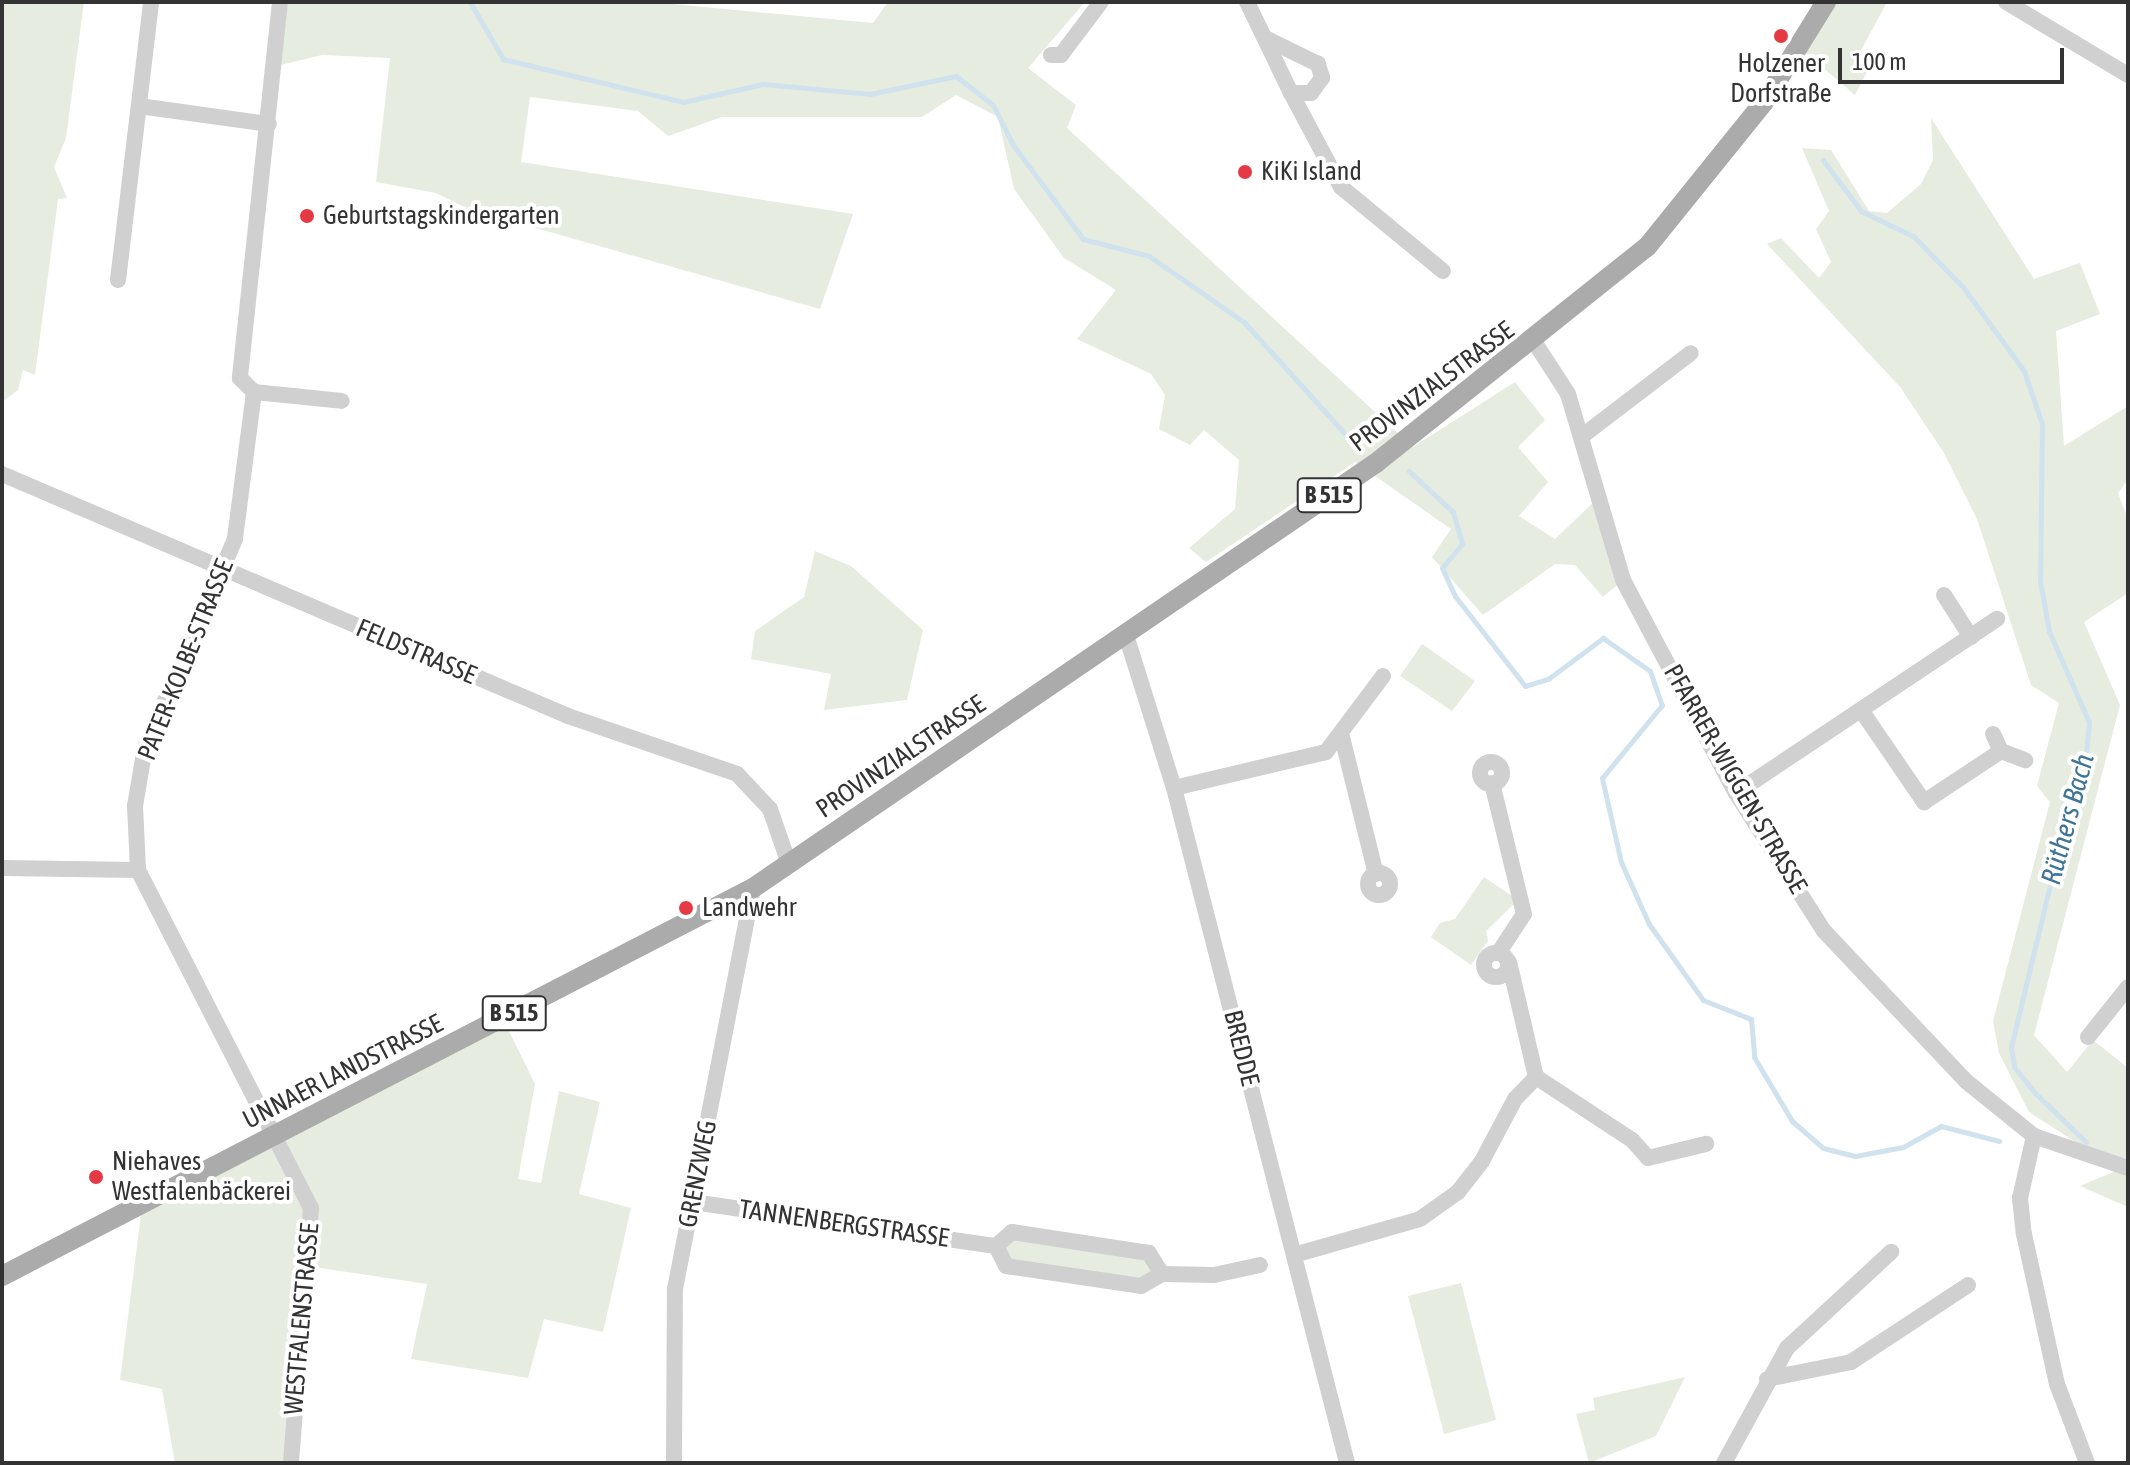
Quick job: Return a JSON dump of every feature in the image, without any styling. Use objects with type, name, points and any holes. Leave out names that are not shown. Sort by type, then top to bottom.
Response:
[{"type":"main road","name":"PROVINZIALSTRASSE","points":[[789,864],[1126,635],[1535,343],[1647,247],[1764,102],[1826,2]]},
{"type":"main road","name":"UNNAER LANDSTRASSE","points":[[2,1276],[753,888],[789,864]]},
{"type":"street","points":[[118,280],[151,2]]},
{"type":"street","name":"PATER-KOLBE-STRASSE","points":[[274,1136],[138,870],[135,806],[145,747],[235,539],[254,392],[240,378],[280,2]]},
{"type":"street","points":[[1051,55],[1061,55],[1101,2]]},
{"type":"street","points":[[1247,2],[1341,187],[1443,271]]},
{"type":"street","points":[[2006,2],[2128,75]]},
{"type":"street","points":[[1265,38],[1318,64],[1322,78],[1311,93],[1291,93]]},
{"type":"street","points":[[139,106],[269,124]]},
{"type":"street","name":"PFARRER-WIGGEN-STRASSE","points":[[1535,343],[1568,394],[1623,580],[1736,793],[1824,931],[1967,1082],[2034,1136],[2128,1168]]},
{"type":"street","points":[[1581,437],[1691,353]]},
{"type":"street","points":[[254,392],[342,401]]},
{"type":"street","name":"FELDSTRASSE","points":[[2,474],[568,716],[737,774],[765,801],[789,864]]},
{"type":"street","points":[[1944,595],[1971,637]]},
{"type":"street","points":[[1736,793],[1997,619]]},
{"type":"street","name":"BREDDE","points":[[1126,635],[1174,788],[1347,1463]]},
{"type":"street","points":[[1174,788],[1315,757],[1342,737],[1383,676]]},
{"type":"street","points":[[1861,710],[1924,802],[2001,751]]},
{"type":"street","points":[[1993,734],[2001,751],[2025,760]]},
{"type":"street","points":[[1342,737],[1376,874]]},
{"type":"street","points":[[1492,783],[1524,914],[1504,957],[1536,1077],[1632,1140],[1648,1158],[1706,1144]]},
{"type":"street","points":[[2,868],[138,870]]},
{"type":"street","name":"GRENZWEG","points":[[674,1463],[675,1289],[753,888]]},
{"type":"street","points":[[2088,1037],[2128,987]]},
{"type":"street","points":[[1294,1255],[1420,1219],[1446,1203],[1536,1077]]},
{"type":"street","name":"WESTFALENSTRASSE","points":[[274,1136],[311,1208],[291,1463]]},
{"type":"street","points":[[2034,1136],[2020,1198],[2024,1234],[2057,1384],[2087,1463]]},
{"type":"street","name":"TANNENBERGSTRASSE","points":[[693,1202],[996,1246],[1012,1232],[1149,1253],[1162,1274]]},
{"type":"street","points":[[996,1246],[1006,1266],[1141,1286],[1162,1274],[1214,1275],[1260,1265]]},
{"type":"street","points":[[1724,1463],[1767,1379],[1833,1299],[1891,1252]]},
{"type":"street","points":[[1767,1379],[1851,1362],[1968,1285]]},
{"type":"shaded area","points":[[2,2],[84,2],[66,138],[54,167],[67,198],[58,199],[35,375],[23,370],[18,390],[2,402]]},
{"type":"shaded area","points":[[280,2],[651,2],[873,23],[888,2],[1085,2],[1028,68],[1076,105],[1067,128],[1413,447],[1515,382],[1545,420],[1518,447],[1548,482],[1519,516],[1555,539],[1596,500],[1623,580],[1603,597],[1575,565],[1555,564],[1483,615],[1432,557],[1451,529],[1355,462],[1206,562],[1189,548],[1235,509],[1239,460],[1204,430],[1190,445],[1159,429],[1165,395],[1151,374],[1077,339],[1116,290],[1064,258],[1014,189],[998,117],[956,95],[922,117],[722,117],[668,136],[638,111],[530,97],[521,162],[853,214],[820,309],[466,208],[436,193],[376,182],[390,58],[322,55],[276,66]]},
{"type":"shaded area","points":[[1826,2],[1887,2],[1858,56],[1871,64],[1855,95],[1801,49]]},
{"type":"shaded area","points":[[1931,118],[2034,279],[2080,263],[2100,314],[2056,331],[2064,446],[2128,406],[2128,479],[2118,493],[2128,519],[2128,593],[2084,622],[2120,705],[2034,1035],[2067,1072],[2093,1040],[2128,1068],[2128,1159],[2088,1150],[2029,1112],[1999,1053],[1993,1021],[2050,802],[2037,786],[2059,703],[2031,685],[1977,519],[1944,453],[1900,387],[1767,244],[1781,238],[1819,278],[1831,262],[1816,229],[1829,211],[1802,148],[1831,150],[1869,211],[1887,213],[1921,184],[1933,160]]},
{"type":"shaded area","points":[[815,551],[851,566],[923,630],[907,700],[824,710],[831,674],[751,659],[755,631],[804,597]]},
{"type":"shaded area","points":[[1422,644],[1475,681],[1452,711],[1400,676]]},
{"type":"shaded area","points":[[1484,877],[1518,900],[1486,931],[1488,941],[1471,965],[1431,937],[1440,923],[1455,919]]},
{"type":"shaded area","points":[[503,1019],[535,1084],[518,1179],[541,1183],[559,1091],[600,1102],[579,1194],[631,1208],[603,1332],[544,1319],[528,1378],[411,1359],[427,1284],[307,1266],[291,1463],[175,1463],[162,1389],[120,1380],[142,1206]]},
{"type":"shaded area","points":[[2125,1167],[2128,1167],[2128,1207],[2080,1186]]},
{"type":"shaded area","points":[[1014,1235],[1147,1256],[1158,1273],[1140,1283],[1008,1263],[1000,1247]]},
{"type":"shaded area","points":[[1461,1283],[1496,1420],[1444,1434],[1408,1296]]},
{"type":"shaded area","points":[[1685,1377],[1656,1436],[1589,1463],[1576,1414],[1595,1410],[1593,1398]]},
{"type":"waterway","points":[[470,2],[503,59],[683,102],[763,84],[870,94],[956,76],[993,105],[1013,145],[1083,239],[1149,256],[1244,322],[1347,436]]},
{"type":"waterway","name":"Rüthers Bach","points":[[1823,160],[1861,211],[1913,236],[1963,287],[2024,371],[2042,424],[2040,581],[2049,631],[2089,722],[2084,774],[2061,839],[2011,1047],[2014,1067],[2036,1094],[2086,1142]]},
{"type":"waterway","points":[[1409,471],[1453,512],[1462,544],[1442,568],[1455,596],[1525,686],[1548,679],[1603,638],[1650,671],[1662,705],[1602,778],[1621,862],[1649,924],[1703,1000],[1751,1019],[1754,1057],[1792,1121],[1823,1148],[1855,1156],[1903,1147],[1941,1126],[1999,1141]]},
{"type":"place","name":"Holzener Dorfstraße","points":[[1781,36]]},
{"type":"place","name":"KiKi Island","points":[[1245,172]]},
{"type":"place","name":"Geburtstagskindergarten","points":[[307,216]]},
{"type":"place","name":"Landwehr","points":[[686,908]]},
{"type":"place","name":"Niehaves Westfalenbäckerei","points":[[96,1177]]}]
